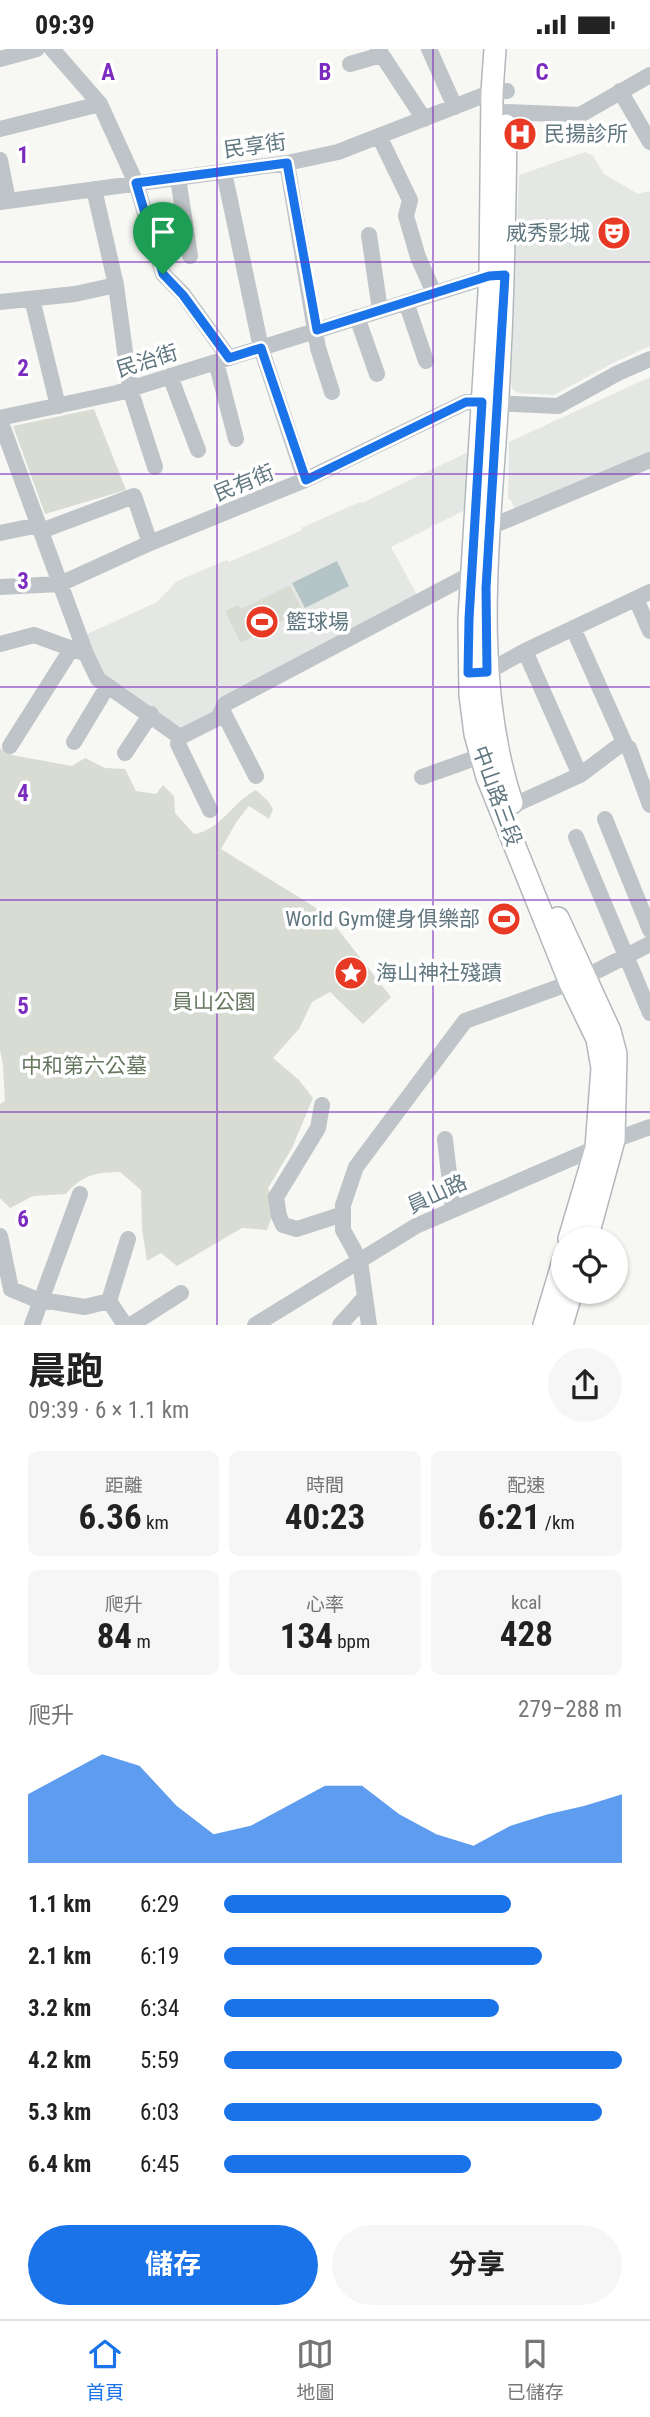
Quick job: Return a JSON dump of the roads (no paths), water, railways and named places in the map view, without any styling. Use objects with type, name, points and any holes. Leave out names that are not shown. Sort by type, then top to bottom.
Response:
[{"type":"main road","name":"中山路三段","points":[[495,49],[502,98]]},
{"type":"main road","name":"中山路三段","points":[[508,49],[502,98],[490,403],[490,527],[475,734],[487,777],[577,980],[610,1031],[616,1054],[605,1144]]},
{"type":"main road","name":"中山路三段","points":[[490,403],[471,574],[478,672],[503,781],[577,980]]},
{"type":"main road","points":[[574,1227],[605,1144]]},
{"type":"main road","points":[[589,1227],[605,1144]]},
{"type":"main road","points":[[544,1325],[551,1302]]},
{"type":"main road","points":[[562,1325],[568,1304]]},
{"type":"street","points":[[0,59],[37,49]]},
{"type":"street","points":[[52,49],[100,104],[136,183],[163,274],[183,295],[223,360],[236,439]]},
{"type":"street","points":[[429,49],[454,107]]},
{"type":"street","points":[[350,64],[380,52],[424,119]]},
{"type":"street","points":[[502,98],[580,115],[650,75]]},
{"type":"street","points":[[620,91],[650,142]]},
{"type":"street","name":"民享街","points":[[4,201],[287,163],[338,152],[454,107],[502,98]]},
{"type":"street","points":[[0,129],[100,104]]},
{"type":"street","points":[[379,136],[410,199],[406,216],[418,257],[434,293]]},
{"type":"street","points":[[0,160],[4,201]]},
{"type":"street","points":[[287,163],[318,348],[332,392]]},
{"type":"street","points":[[224,171],[261,348],[306,480]]},
{"type":"street","points":[[178,178],[190,256]]},
{"type":"street","points":[[94,189],[116,285],[130,389],[155,467]]},
{"type":"street","points":[[369,235],[380,310]]},
{"type":"street","name":"民治街","points":[[0,419],[130,389],[497,275]]},
{"type":"street","points":[[0,302],[75,294],[116,285]]},
{"type":"street","points":[[32,299],[58,406]]},
{"type":"street","points":[[406,302],[426,361]]},
{"type":"street","points":[[357,317],[377,374]]},
{"type":"street","name":"民有街","points":[[0,587],[62,588],[150,543],[306,480],[466,402],[558,405],[650,359]]},
{"type":"street","points":[[170,376],[198,450]]},
{"type":"street","points":[[0,419],[62,588],[79,651],[98,679],[107,687],[180,737]]},
{"type":"street","points":[[490,527],[650,460]]},
{"type":"street","points":[[0,533],[40,528],[134,496],[150,543]]},
{"type":"street","points":[[210,810],[178,744],[180,737],[218,718],[225,704],[471,574]]},
{"type":"street","points":[[478,672],[643,596],[650,631]]},
{"type":"street","points":[[573,628],[650,805]]},
{"type":"street","points":[[0,644],[34,635],[79,651]]},
{"type":"street","points":[[10,746],[79,651]]},
{"type":"street","points":[[525,651],[580,775]]},
{"type":"street","points":[[74,742],[107,687]]},
{"type":"street","points":[[222,710],[256,776]]},
{"type":"street","points":[[125,753],[150,714]]},
{"type":"street","points":[[512,806],[580,775],[626,745]]},
{"type":"street","points":[[422,777],[481,756]]},
{"type":"street","points":[[605,819],[650,930]]},
{"type":"street","points":[[576,837],[650,1013]]},
{"type":"street","points":[[369,1325],[360,1261],[343,1230],[344,1205],[356,1167],[465,1021],[577,980],[650,944]]},
{"type":"street","points":[[323,1105],[318,1128],[276,1197],[279,1216],[283,1225],[297,1229],[343,1214]]},
{"type":"street","name":"員山路","points":[[255,1325],[416,1226],[650,1127]]},
{"type":"street","points":[[445,1139],[453,1209]]},
{"type":"street","points":[[32,1325],[80,1194]]},
{"type":"street","points":[[0,1237],[6,1290],[42,1300],[85,1307],[109,1301]]},
{"type":"street","points":[[109,1301],[128,1239]]},
{"type":"street","points":[[131,1325],[181,1293]]},
{"type":"street","points":[[340,1325],[365,1297]]},
{"type":"street","points":[[109,1301],[125,1325]]},
{"type":"place","name":"民揚診所","points":[[520,134]]},
{"type":"place","name":"威秀影城","points":[[614,233]]},
{"type":"place","name":"籃球場","points":[[262,622]]},
{"type":"place","name":"World Gym健身俱樂部","points":[[504,919]]},
{"type":"place","name":"海山神社殘蹟","points":[[351,973]]},
{"type":"park label","name":"員山公園","points":[[214,1002]]},
{"type":"park label","name":"中和第六公墓","points":[[84,1066]]}]
